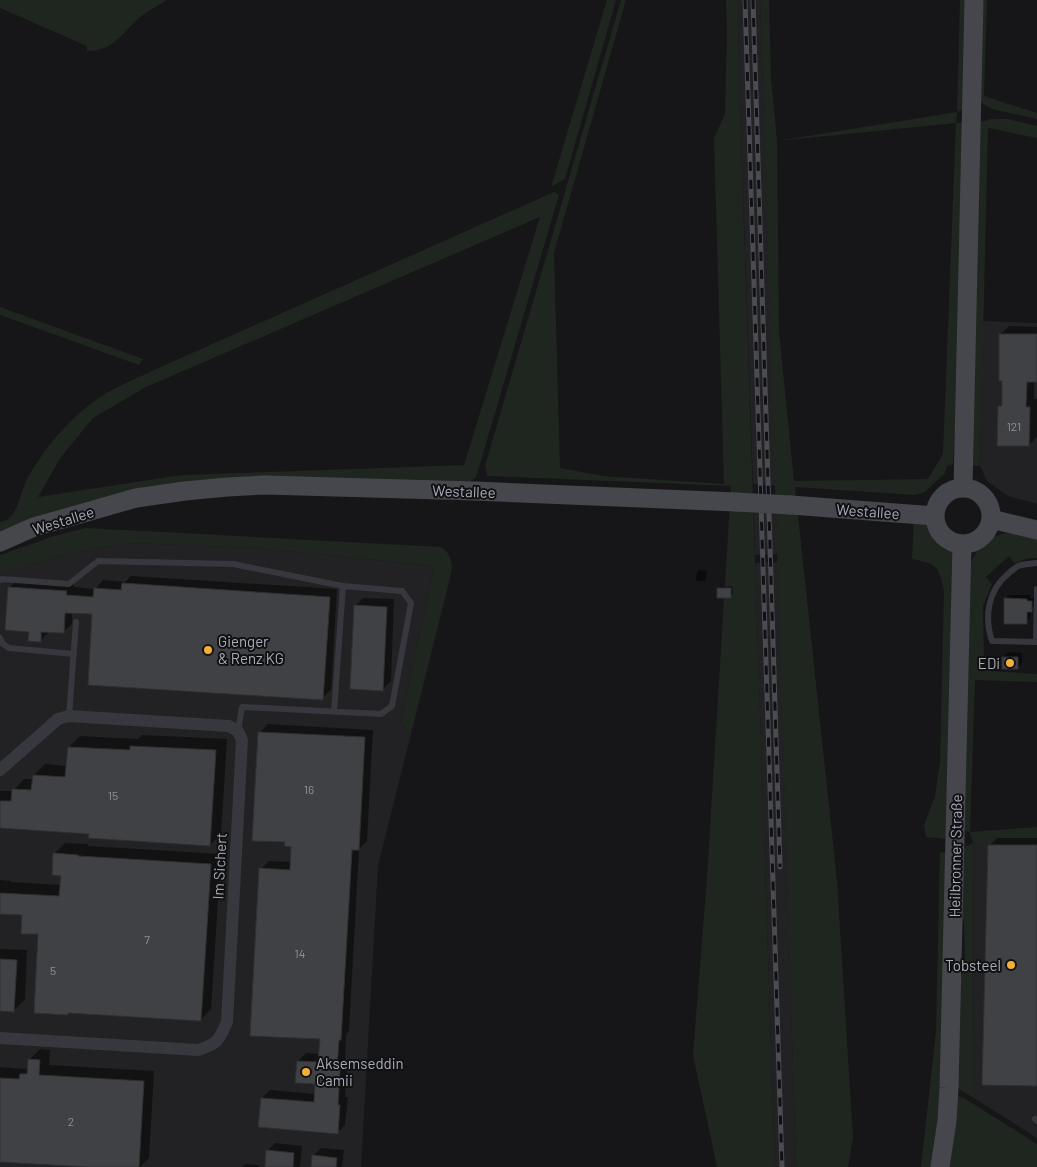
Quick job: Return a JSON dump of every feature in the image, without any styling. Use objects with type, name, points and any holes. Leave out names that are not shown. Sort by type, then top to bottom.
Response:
[{"type":"main road","points":[[964,487],[974,0]]},
{"type":"main road","name":"Westallee","points":[[0,542],[34,527],[136,498],[185,491],[264,485],[446,490],[736,502],[935,516]]},
{"type":"main road","points":[[964,487],[975,490],[984,497],[990,507],[992,519],[982,538],[972,543],[962,544],[950,541],[942,535],[936,526],[935,516],[937,505],[943,496],[953,490],[964,487]]},
{"type":"main road","points":[[992,519],[1037,530]]},
{"type":"main road","name":"Heilbronner Straße","points":[[940,1167],[947,1121],[949,1088],[962,544]]},
{"type":"street","points":[[0,770],[58,719],[69,716],[229,726],[238,731]]},
{"type":"street","name":"Im Sichert","points":[[0,1038],[198,1050],[210,1046],[220,1038],[227,1022],[242,740],[238,731]]},
{"type":"lane","points":[[0,580],[69,584],[98,560],[233,564],[343,586],[402,591],[411,603],[392,706],[381,714],[242,707],[238,731]]},
{"type":"lane","points":[[1037,563],[1018,566],[1000,580],[991,595],[988,615],[989,633],[992,641],[1036,642],[1037,589]]},
{"type":"lane","points":[[334,712],[343,586]]},
{"type":"lane","points":[[69,716],[76,622]]},
{"type":"lane","points":[[0,638],[3,644],[9,648],[74,654]]},
{"type":"shaded area","points":[[0,0],[167,0],[144,14],[112,44],[105,48],[87,51],[87,46],[0,8]]},
{"type":"shaded area","points":[[607,0],[616,0],[565,179],[551,187]]},
{"type":"shaded area","points":[[621,0],[626,0],[554,253],[560,468],[603,476],[724,484],[714,138],[725,114],[726,0],[738,0],[775,1167],[717,1167],[693,1055],[707,877],[731,486],[487,476],[485,466]]},
{"type":"shaded area","points":[[738,0],[760,0],[776,486],[753,484]]},
{"type":"shaded area","points":[[760,0],[769,0],[771,78],[777,141],[779,331],[794,481],[928,479],[943,454],[956,123],[965,122],[962,303],[953,464],[947,466],[945,473],[925,492],[915,495],[795,487],[837,881],[853,1138],[848,1167],[796,1167]]},
{"type":"shaded area","points":[[960,0],[968,0],[966,109],[957,112]]},
{"type":"shaded area","points":[[979,0],[987,0],[984,96],[1037,113],[1037,119],[992,109],[982,103],[977,91]]},
{"type":"shaded area","points":[[957,112],[956,123],[777,141]]},
{"type":"shaded area","points":[[991,119],[1008,119],[1037,126],[1037,138],[988,128],[980,466],[972,466],[976,133],[981,122]]},
{"type":"shaded area","points":[[554,192],[559,195],[476,477],[466,485],[265,479],[0,534],[0,522],[6,520],[13,513],[30,473],[50,444],[64,428],[100,397],[154,370]],"holes":[[[540,217],[464,465],[182,475],[38,497],[61,457],[93,418],[146,387]]]},
{"type":"shaded area","points":[[0,307],[143,359],[139,365],[0,315]]},
{"type":"shaded area","points":[[983,321],[1037,323],[1037,504],[1008,496],[987,481],[980,466]]},
{"type":"shaded area","points":[[754,510],[776,512],[778,554],[755,555]]},
{"type":"shaded area","points":[[914,514],[935,516],[940,532],[946,538],[962,544],[956,840],[926,837],[924,826],[935,796],[940,761],[944,590],[936,567],[912,559]]},
{"type":"shaded area","points":[[86,528],[441,547],[450,557],[452,570],[410,738],[401,721],[434,566],[259,548],[131,543],[67,554],[0,574],[0,555],[54,536]]},
{"type":"shaded area","points":[[1005,533],[1023,534],[1037,537],[1037,558],[1014,563],[1009,556],[986,577],[992,584],[983,606],[984,662],[990,671],[1037,674],[1037,682],[975,680],[970,832],[1037,827],[1037,843],[973,843],[970,833],[965,830],[961,823],[971,563],[980,547],[993,537]]},
{"type":"shaded area","points":[[131,543],[259,548],[434,566],[401,721],[410,738],[378,866],[361,1167],[0,1167],[0,574],[67,554]]},
{"type":"shaded area","points":[[778,562],[796,1167],[775,1167],[755,563]]},
{"type":"shaded area","name":"Tobsteel","points":[[973,843],[1037,843],[1037,1138],[974,1098]]},
{"type":"shaded area","points":[[973,843],[974,1098],[960,1090],[955,1084],[958,988],[965,963],[964,924],[960,904],[961,855],[965,847]]},
{"type":"shaded area","points":[[940,852],[949,854],[937,1167],[921,1167],[936,1031]]},
{"type":"shaded area","points":[[958,1096],[1037,1144],[1037,1167],[945,1167],[954,1101]]},
{"type":"building","points":[[999,334],[1037,334],[1037,382],[1027,382],[1026,407],[1030,407],[1029,446],[997,446],[998,406],[1002,406],[1002,381],[999,381]]},
{"type":"building","name":"Gienger & Renz KG","points":[[122,583],[330,597],[323,700],[88,685],[92,614],[65,613],[64,633],[41,632],[41,642],[28,641],[29,632],[5,630],[8,587],[67,591],[66,595],[93,597],[94,588],[121,590]]},
{"type":"building","points":[[717,588],[731,588],[731,598],[717,598]]},
{"type":"building","points":[[1004,598],[1032,601],[1032,612],[1027,612],[1027,624],[1004,624]]},
{"type":"building","points":[[354,605],[387,607],[383,691],[350,689]]},
{"type":"building","name":"EDi","points":[[1002,657],[1018,657],[1018,669],[1002,669]]},
{"type":"building","points":[[258,732],[365,737],[359,850],[352,850],[341,1040],[339,1040],[337,1069],[340,1070],[338,1134],[258,1127],[261,1098],[314,1102],[315,1084],[295,1083],[297,1061],[318,1062],[320,1039],[250,1036],[259,868],[290,870],[291,847],[284,846],[285,842],[252,841]]},
{"type":"building","points":[[130,746],[216,750],[210,846],[88,838],[89,834],[0,828],[0,801],[11,801],[12,789],[31,790],[33,775],[65,777],[68,747],[130,750]]},
{"type":"building","name":"Tobsteel","points":[[988,845],[1037,845],[1037,1086],[982,1085]]},
{"type":"building","points":[[53,853],[211,864],[201,1021],[68,1013],[68,1015],[34,1013],[38,934],[21,934],[22,915],[0,914],[0,893],[59,896],[61,876],[52,875]]},
{"type":"building","points":[[0,959],[17,960],[14,1012],[0,1011]]},
{"type":"building","points":[[28,1059],[40,1060],[39,1075],[144,1081],[139,1167],[88,1167],[0,1162],[0,1078],[19,1079],[20,1074],[27,1074]]},
{"type":"building","points":[[266,1150],[294,1153],[293,1167],[265,1167]]},
{"type":"building","points":[[312,1155],[337,1158],[336,1167],[311,1167]]},
{"type":"railway","points":[[745,0],[782,1167]]},
{"type":"railway","points":[[753,0],[780,867]]},
{"type":"place","name":"Gienger & Renz KG","points":[[208,650]]},
{"type":"place","name":"EDi","points":[[1010,663]]},
{"type":"place","name":"Tobsteel","points":[[1011,965]]},
{"type":"place","name":"Aksemseddin Camii","points":[[306,1072]]}]
